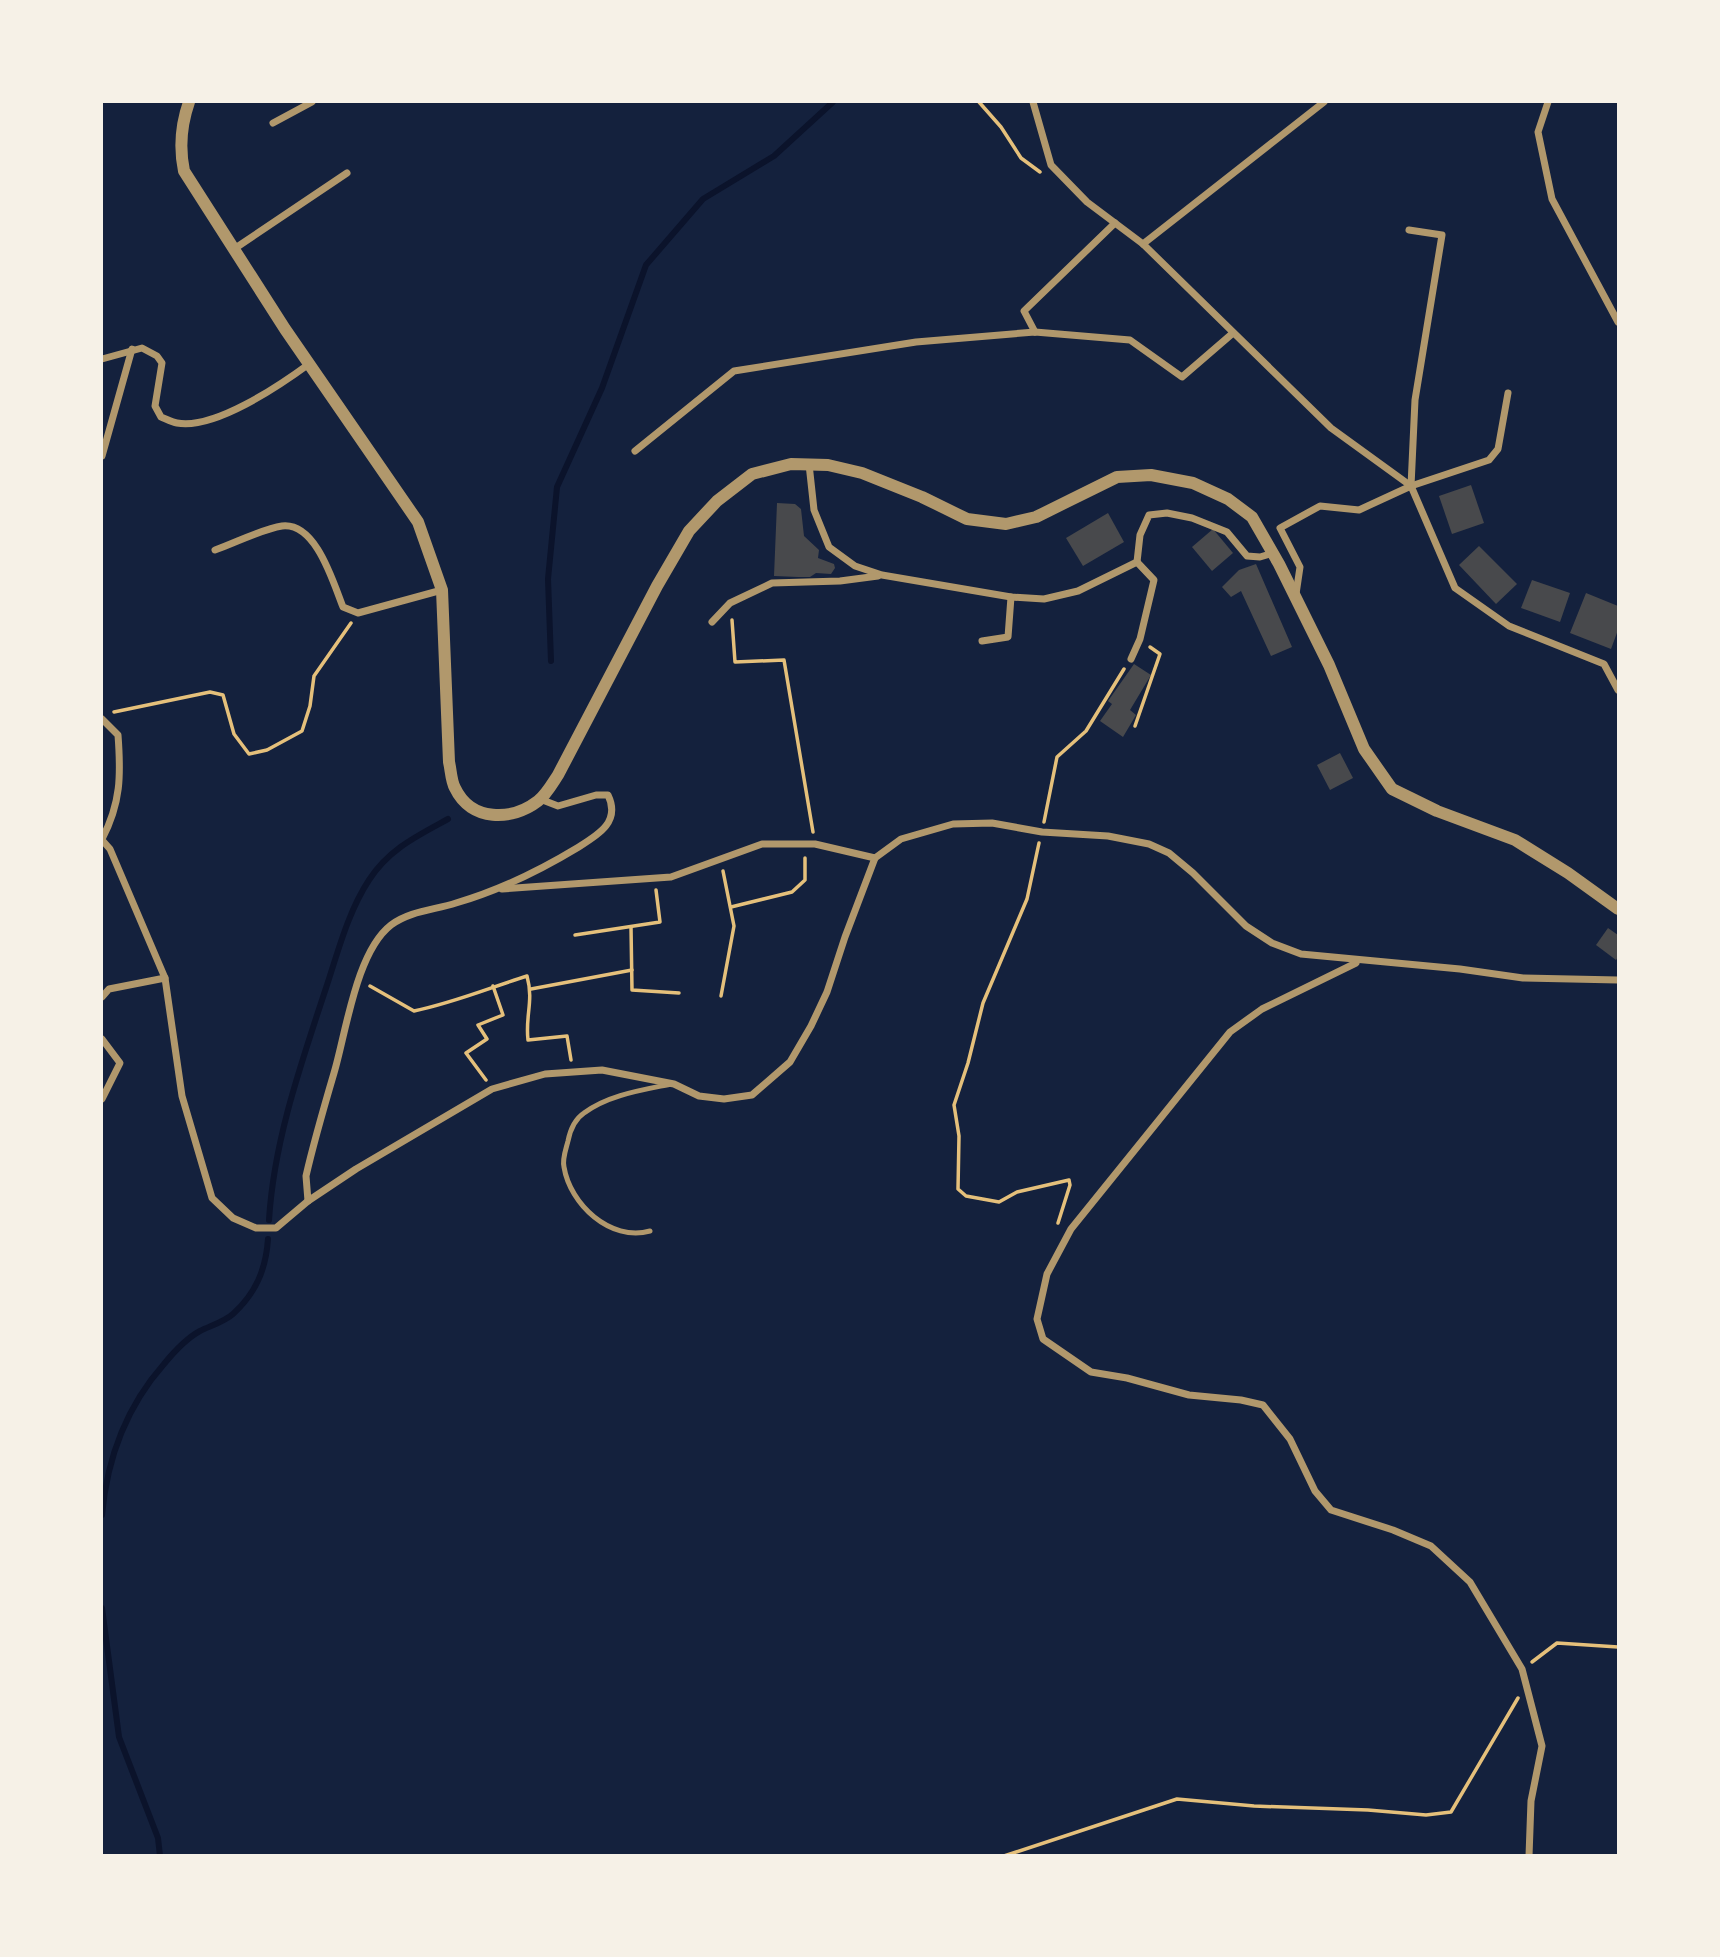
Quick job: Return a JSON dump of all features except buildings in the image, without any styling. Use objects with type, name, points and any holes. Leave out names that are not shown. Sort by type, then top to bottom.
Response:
[{"type":"street","points":[[188,102],[183,119],[180,152],[184,171],[309,364],[418,522],[442,590],[449,762],[455,788],[470,808],[496,817],[522,812],[540,799],[558,775],[657,586],[689,531],[717,501],[752,474],[791,464],[828,465],[862,473],[967,519],[1006,524],[1036,517],[1117,477],[1150,475],[1193,483],[1236,504],[1252,517],[1329,665],[1364,749],[1392,789],[1437,811],[1515,840],[1619,909]]},
{"type":"street","points":[[273,124],[312,102]]},
{"type":"street","points":[[1033,102],[1051,165],[1087,202],[1143,244],[1331,428],[1411,486]]},
{"type":"street","points":[[1143,244],[1324,102]]},
{"type":"street","points":[[1548,102],[1538,132],[1552,199],[1619,322]]},
{"type":"street","points":[[234,250],[347,173]]},
{"type":"street","points":[[1035,332],[1024,311],[1115,223]]},
{"type":"street","points":[[1409,230],[1442,235],[1415,400],[1411,486],[1455,588],[1509,626],[1604,664],[1619,690]]},
{"type":"street","points":[[635,451],[734,371],[916,342],[1035,332],[1130,340],[1182,377],[1233,333]]},
{"type":"street","points":[[102,359],[142,348],[157,356],[162,363],[155,406],[161,417],[178,423],[198,422],[226,414],[283,383],[309,364]]},
{"type":"street","points":[[102,456],[132,349]]},
{"type":"street","points":[[1296,598],[1300,567],[1280,528],[1320,506],[1359,510],[1411,486],[1489,460],[1498,449],[1508,393]]},
{"type":"street","points":[[809,464],[814,510],[829,547],[855,566],[882,575],[1012,597],[1044,599],[1079,591],[1137,562]]},
{"type":"street","points":[[1131,659],[1140,639],[1154,580],[1137,562],[1140,536],[1149,515],[1167,513],[1192,518],[1227,532],[1247,556],[1260,557],[1273,553]]},
{"type":"street","points":[[215,550],[281,526],[297,527],[311,538],[328,569],[343,607],[358,613],[442,590]]},
{"type":"street","points":[[712,622],[730,603],[772,583],[840,581],[882,575]]},
{"type":"street","points":[[982,641],[1008,638],[1012,597]]},
{"type":"street","points":[[102,717],[118,735],[121,777],[114,816],[102,839],[110,849],[165,978],[182,1096],[212,1198],[233,1218],[256,1228],[276,1228],[308,1201],[492,1088],[545,1074],[602,1070],[674,1084],[699,1096],[724,1099],[752,1095],[790,1062],[827,992],[875,858],[901,839],[953,824],[992,823],[1042,831],[1108,836],[1149,844],[1169,853],[1193,873],[1245,926],[1272,943],[1301,954],[1523,978],[1619,980]]},
{"type":"street","points":[[308,1201],[306,1176],[318,1122],[359,980],[370,953],[390,926],[420,911],[495,890],[540,870],[597,836],[610,821],[612,805],[608,795],[596,795],[558,807],[540,799]]},
{"type":"street","points":[[495,890],[671,877],[762,844],[815,844],[875,858]]},
{"type":"street","points":[[1358,962],[1262,1009],[1230,1032],[1071,1229],[1047,1274],[1037,1320],[1042,1339],[1091,1372],[1127,1378],[1189,1395],[1263,1405],[1290,1439],[1315,1491],[1331,1510],[1393,1530],[1431,1546],[1470,1582],[1522,1669],[1542,1746],[1531,1801],[1529,1856]]},
{"type":"street","points":[[102,997],[108,989],[165,978]]},
{"type":"street","points":[[102,1039],[120,1063],[102,1099]]},
{"type":"lane","points":[[650,1231],[626,1231],[611,1227],[595,1218],[582,1207],[568,1182],[563,1164],[570,1131],[582,1114],[607,1101],[674,1084]]},
{"type":"path","points":[[979,102],[1021,158],[1044,175],[1062,176]]},
{"type":"path","points":[[730,603],[735,662],[784,660],[815,844]]},
{"type":"path","points":[[102,717],[210,692],[223,695],[234,734],[249,754],[267,750],[302,731],[310,706],[314,676],[358,613]]},
{"type":"path","points":[[1135,726],[1160,654],[1140,639]]},
{"type":"path","points":[[1065,1241],[1056,1229],[1070,1185],[1069,1180],[1017,1192],[999,1202],[966,1196],[958,1189],[959,1136],[954,1105],[983,1003],[1027,899],[1057,757],[1086,731],[1131,659]]},
{"type":"path","points":[[731,907],[792,892],[805,880],[806,864],[801,844]]},
{"type":"path","points":[[720,859],[734,926],[721,996]]},
{"type":"path","points":[[575,935],[660,922],[655,878]]},
{"type":"path","points":[[631,926],[632,990],[679,993]]},
{"type":"path","points":[[530,989],[632,970]]},
{"type":"path","points":[[359,980],[414,1011],[445,1005],[527,976],[531,1000],[526,1024],[528,1040],[567,1036],[572,1071]]},
{"type":"path","points":[[492,1088],[466,1053],[486,1039],[478,1025],[502,1015],[494,986]]},
{"type":"path","points":[[1522,1669],[1557,1643],[1619,1647]]},
{"type":"path","points":[[1004,1856],[1177,1799],[1426,1815],[1451,1812],[1516,1701]]},
{"type":"waterway","points":[[551,661],[548,579],[557,487],[602,388],[646,265],[703,199],[774,156],[833,102]]},
{"type":"waterway","points":[[269,1220],[276,1161],[290,1102],[339,946],[355,905],[369,880],[385,860],[404,844],[448,819]]},
{"type":"waterway","points":[[102,1515],[114,1454],[139,1397],[181,1346],[200,1331],[229,1317],[248,1298],[262,1270],[268,1239]]},
{"type":"waterway","points":[[102,1608],[119,1737],[158,1838],[160,1856]]}]
